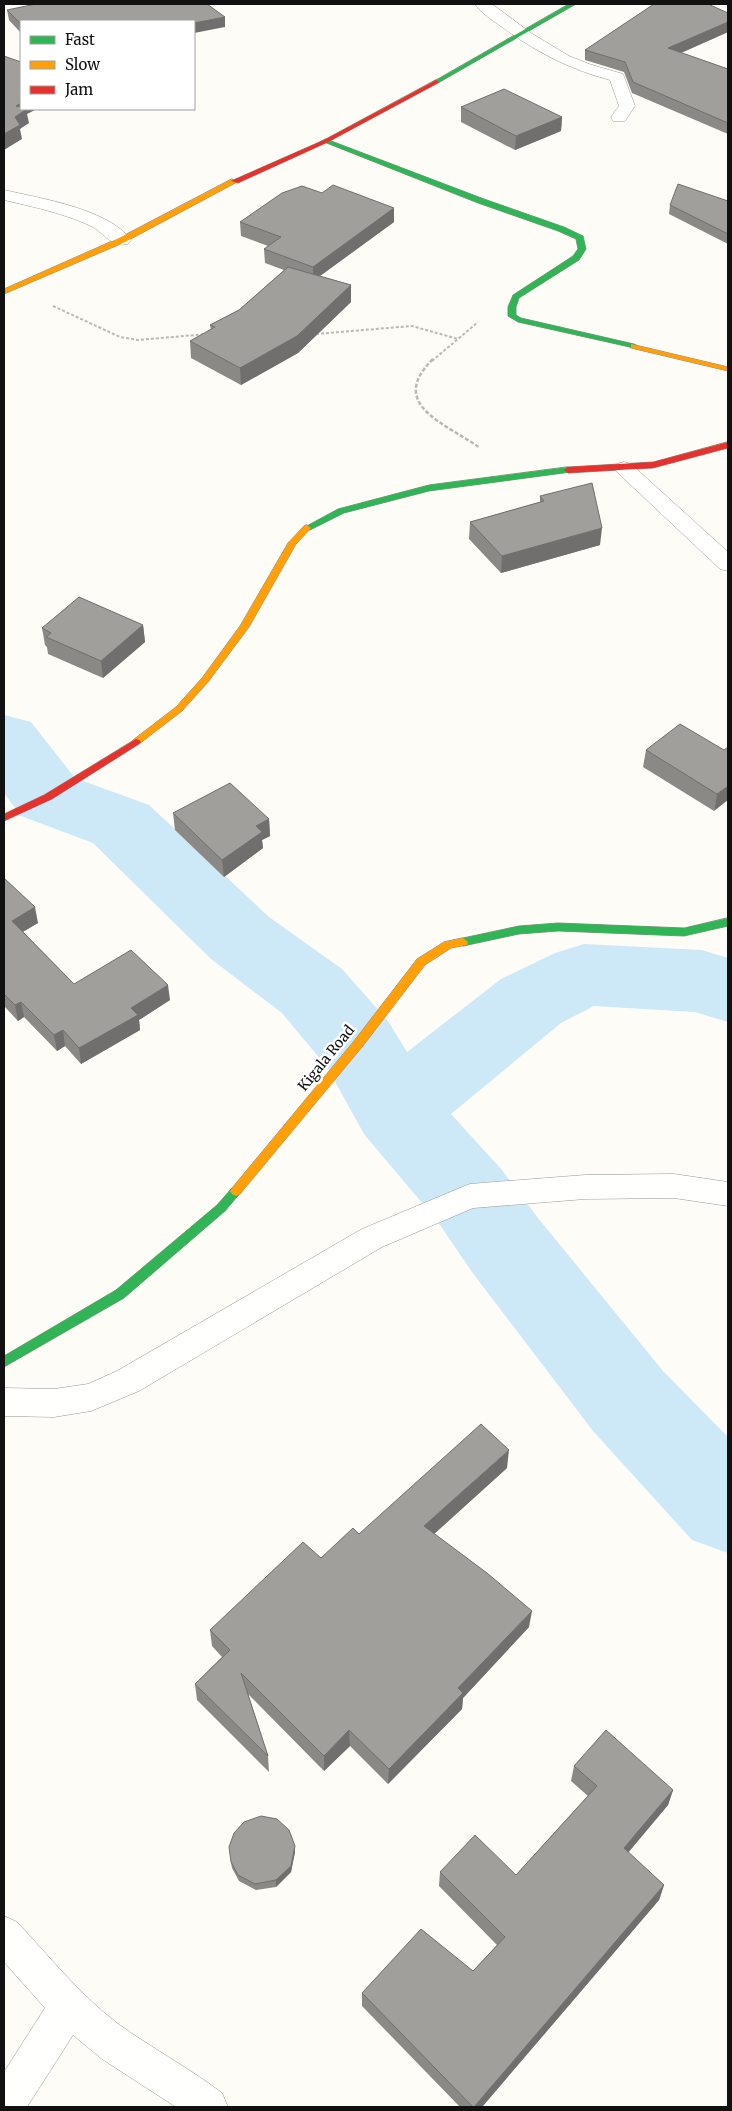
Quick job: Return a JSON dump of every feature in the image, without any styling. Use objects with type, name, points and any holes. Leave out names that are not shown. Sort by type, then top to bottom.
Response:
[{"type":"street","points":[[483,4],[487,10],[571,63],[616,77],[627,106],[619,117]]},
{"type":"street","points":[[7,290],[122,240],[247,175],[326,141],[574,4]]},
{"type":"street","points":[[326,141],[481,201],[561,229],[580,238],[582,249],[576,258],[516,297],[512,307],[512,316],[518,320],[679,356],[728,369]]},
{"type":"street","points":[[4,195],[62,208],[99,223],[122,240]]},
{"type":"street","points":[[4,818],[56,792],[131,746],[179,709],[205,680],[244,627],[292,543],[306,528],[341,511],[377,500],[429,488],[560,470],[653,465],[728,445]]},
{"type":"street","points":[[624,468],[728,564]]},
{"type":"street","name":"Kigala Road","points":[[4,1362],[120,1294],[222,1208],[358,1044],[421,962],[448,945],[519,930],[558,927],[684,932],[723,925],[728,922]]},
{"type":"street","points":[[4,1402],[54,1403],[91,1397],[128,1381],[372,1238],[470,1196],[585,1187],[674,1186],[728,1194]]},
{"type":"street","points":[[4,1934],[69,2006],[104,2036],[191,2093],[208,2107]]},
{"type":"street","points":[[4,2107],[69,2006]]},
{"type":"path","points":[[7,290],[40,300],[120,337],[145,339],[207,334]]},
{"type":"path","points":[[512,307],[482,319],[436,357],[418,377],[414,391],[420,405],[438,421],[478,447],[514,475]]},
{"type":"path","points":[[314,334],[412,326],[458,339]]},
{"type":"building","points":[[36,4],[207,4],[225,17],[195,23],[195,20],[20,20],[20,23],[7,10]]},
{"type":"building","points":[[654,4],[708,4],[728,13],[728,22],[668,48],[728,69],[728,123],[633,82],[625,62],[585,50]]},
{"type":"building","points":[[4,56],[20,62],[20,104],[16,106],[20,107],[20,110],[26,110],[15,117],[20,125],[4,134]]},
{"type":"building","points":[[504,89],[562,117],[516,136],[461,107]]},
{"type":"building","points":[[678,184],[728,201],[728,234],[670,205]]},
{"type":"building","points":[[333,185],[394,208],[313,267],[264,249],[281,237],[240,222],[282,193],[302,186],[322,193]]},
{"type":"building","points":[[288,267],[351,285],[297,336],[240,368],[190,341],[215,327],[210,325],[239,310]]},
{"type":"building","points":[[592,483],[602,528],[502,556],[470,522],[544,501],[540,496]]},
{"type":"building","points":[[79,597],[143,625],[101,661],[46,637],[51,633],[42,628]]},
{"type":"building","points":[[680,724],[724,750],[728,747],[728,786],[717,794],[646,750]]},
{"type":"building","points":[[230,783],[269,819],[256,826],[262,832],[222,860],[173,813]]},
{"type":"building","points":[[4,878],[35,907],[12,921],[74,984],[131,950],[168,985],[131,1008],[138,1015],[79,1048],[63,1030],[54,1035],[21,1002],[15,1005],[4,994]]},
{"type":"building","points":[[481,1424],[509,1450],[424,1526],[487,1573],[532,1611],[458,1688],[463,1693],[389,1769],[349,1730],[324,1756],[241,1673],[268,1756],[195,1684],[230,1650],[210,1630],[303,1542],[321,1558],[353,1528],[359,1534]]},
{"type":"building","points":[[606,1730],[673,1790],[624,1848],[664,1885],[473,2107],[362,1993],[421,1929],[473,1971],[505,1937],[440,1872],[475,1835],[516,1875],[597,1786],[574,1766]]},
{"type":"building","points":[[261,1816],[277,1819],[289,1830],[295,1846],[291,1866],[276,1880],[255,1884],[238,1875],[231,1862],[229,1847],[234,1833],[244,1822]]},
{"type":"waterway","points":[[4,740],[48,797],[121,824],[240,938],[312,991],[358,1044],[395,1110]]},
{"type":"waterway","points":[[395,1110],[531,1001],[584,975],[702,981],[728,991]]},
{"type":"waterway","points":[[395,1110],[470,1196],[505,1245],[628,1401],[728,1507]]},
{"type":"traffic: fast","points":[[436,82],[573,4]]},
{"type":"traffic: fast","points":[[326,141],[481,201],[561,229],[580,238],[582,249],[576,258],[516,297],[512,307],[512,316],[518,320],[634,346]]},
{"type":"traffic: fast","points":[[307,528],[341,511],[429,488],[568,470]]},
{"type":"traffic: fast","points":[[463,942],[519,930],[558,927],[684,932],[728,922]]},
{"type":"traffic: fast","points":[[4,1362],[120,1294],[221,1208],[236,1191]]},
{"type":"traffic: slow","points":[[4,292],[122,240],[235,181]]},
{"type":"traffic: slow","points":[[634,346],[728,369]]},
{"type":"traffic: slow","points":[[136,742],[179,709],[205,680],[244,627],[292,543],[307,528]]},
{"type":"traffic: slow","points":[[236,1191],[358,1044],[421,962],[448,945],[463,942]]},
{"type":"traffic: jam","points":[[235,181],[326,141],[436,82]]},
{"type":"traffic: jam","points":[[568,470],[653,465],[728,445]]},
{"type":"traffic: jam","points":[[4,818],[48,797],[136,742]]}]
